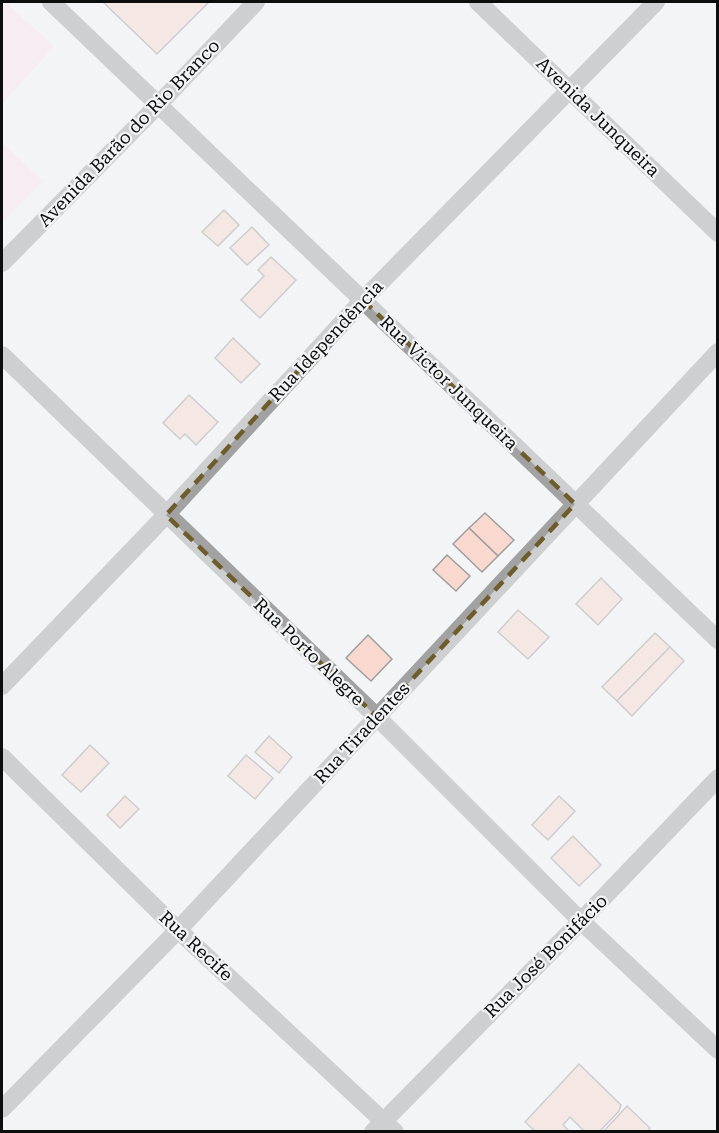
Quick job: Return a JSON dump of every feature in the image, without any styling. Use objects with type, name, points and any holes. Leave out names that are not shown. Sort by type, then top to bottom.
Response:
[{"type":"street","name":"Rua Victor Junqueira","points":[[51,2],[717,640]]},
{"type":"street","name":"Avenida Barão do Rio Branco","points":[[2,263],[256,2]]},
{"type":"street","name":"Avenida Junqueira","points":[[478,2],[717,233]]},
{"type":"street","name":"Rua Idependência","points":[[2,686],[166,515],[363,300],[656,2]]},
{"type":"street","name":"Rua Tiradentes","points":[[2,1109],[178,930],[717,352]]},
{"type":"street","name":"Rua Porto Alegre","points":[[2,355],[377,717],[581,921],[717,1050]]},
{"type":"street","name":"Rua Recife","points":[[2,757],[384,1128]]},
{"type":"street","name":"Rua José Bonifácio","points":[[384,1128],[717,778]]},
{"type":"highlighted area","points":[[363,300],[575,504],[377,717],[166,515]]},
{"type":"shaded area","points":[[2,2],[5,2],[54,46],[2,104]]},
{"type":"shaded area","points":[[2,143],[43,181],[2,222]]},
{"type":"building","points":[[105,2],[209,2],[157,54]]},
{"type":"building","points":[[224,210],[239,225],[218,246],[202,232]]},
{"type":"building","points":[[252,227],[269,245],[247,265],[230,248]]},
{"type":"building","points":[[271,257],[296,280],[260,318],[241,300],[264,276],[258,270]]},
{"type":"building","points":[[233,338],[260,364],[241,383],[215,358]]},
{"type":"building","points":[[189,395],[218,422],[196,445],[185,434],[180,439],[163,423]]},
{"type":"building","points":[[485,513],[514,540],[498,556],[469,528]]},
{"type":"building","points":[[469,528],[498,556],[482,572],[453,544]]},
{"type":"building","points":[[447,555],[470,576],[456,591],[433,570]]},
{"type":"building","points":[[601,578],[622,599],[598,625],[576,604]]},
{"type":"building","points":[[518,610],[549,637],[528,659],[498,632]]},
{"type":"building","points":[[655,633],[670,647],[617,701],[602,687]]},
{"type":"building","points":[[368,635],[392,659],[371,681],[346,658]]},
{"type":"building","points":[[670,647],[684,661],[632,716],[617,701]]},
{"type":"building","points":[[269,736],[292,757],[279,773],[255,752]]},
{"type":"building","points":[[90,745],[109,763],[81,792],[62,775]]},
{"type":"building","points":[[246,755],[273,778],[255,799],[228,776]]},
{"type":"building","points":[[125,796],[139,809],[120,828],[107,815]]},
{"type":"building","points":[[559,796],[575,811],[548,840],[532,825]]},
{"type":"building","points":[[573,836],[601,865],[579,886],[551,858]]},
{"type":"building","points":[[579,1064],[621,1105],[619,1111],[599,1132],[585,1132],[570,1117],[563,1125],[570,1132],[536,1132],[525,1122]]},
{"type":"building","points":[[627,1106],[650,1128],[647,1132],[603,1132]]}]
